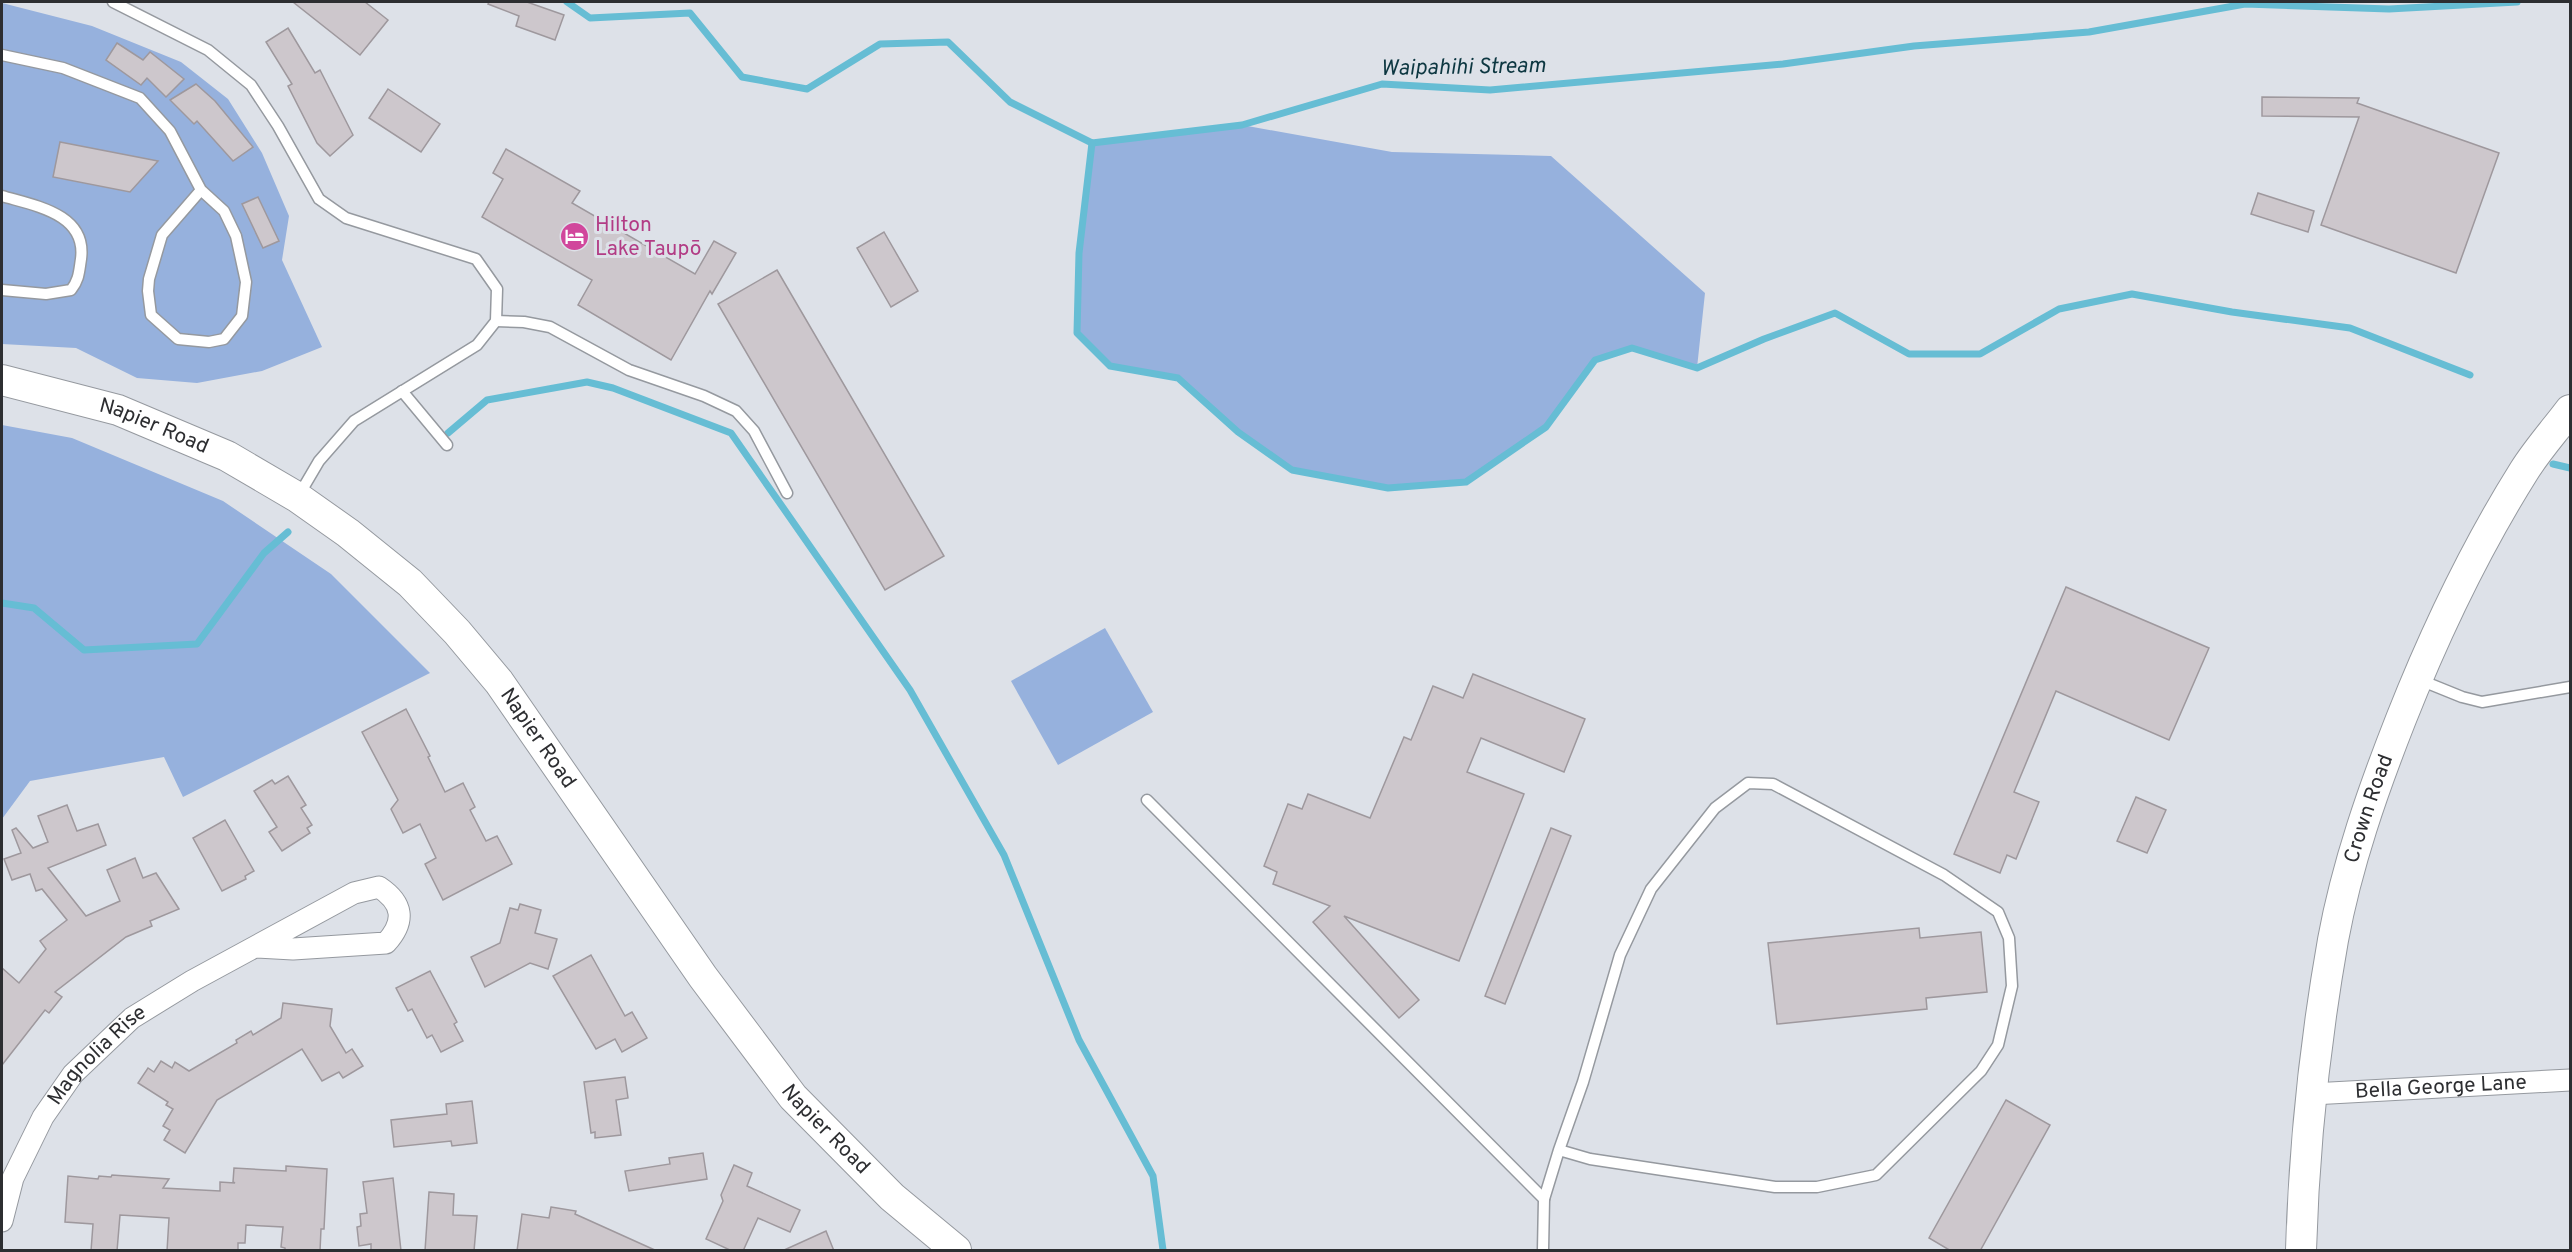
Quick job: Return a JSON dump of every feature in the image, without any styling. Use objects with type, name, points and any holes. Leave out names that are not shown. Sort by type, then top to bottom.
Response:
[{"type":"main road","name":"Napier Road","points":[[2,380],[118,410],[159,425],[227,456],[297,497],[381,558],[410,583],[457,632],[531,725],[703,977],[794,1097],[892,1197],[956,1251]]},
{"type":"main road","name":"Crown Road","points":[[2301,1251],[2305,1152],[2334,939],[2349,871],[2381,769],[2417,678],[2468,568],[2525,470],[2571,410]]},
{"type":"street","name":"Magnolia Rise","points":[[2,1221],[13,1178],[43,1117],[73,1074],[132,1018],[192,981],[354,893],[379,887],[393,896],[398,904],[399,918],[395,933],[386,943],[293,949],[257,947]]},
{"type":"street","name":"Bella George Lane","points":[[2312,1094],[2571,1080]]},
{"type":"lane","points":[[113,2],[208,50],[251,85],[278,126],[319,199],[346,218],[476,259],[497,289],[496,321],[477,345],[354,421],[319,461],[297,497]]},
{"type":"lane","points":[[2,55],[63,68],[140,98],[170,131],[201,190],[224,211],[236,236],[246,282],[242,316],[224,339],[209,342],[178,339],[168,332],[151,315],[148,291],[154,260],[162,236],[201,190]]},
{"type":"lane","points":[[2,196],[33,205],[58,216],[77,230],[82,248],[78,282],[71,290],[46,294],[2,290]]},
{"type":"lane","points":[[496,321],[524,322],[550,327],[629,370],[704,396],[736,411],[754,431],[787,494]]},
{"type":"lane","points":[[402,391],[447,445]]},
{"type":"lane","points":[[2417,678],[2462,697],[2482,702],[2571,687]]},
{"type":"lane","points":[[1543,1251],[1544,1199],[1559,1150],[1583,1082],[1620,955],[1651,889],[1715,808],[1748,783],[1773,784],[1944,875],[1998,912],[2009,938],[2012,986],[1998,1045],[1981,1071],[1876,1175],[1817,1187],[1775,1187],[1590,1159],[1559,1150]]},
{"type":"lane","points":[[1147,800],[1544,1199]]},
{"type":"shaded area","points":[[2,3],[92,26],[181,62],[228,99],[262,153],[289,216],[282,260],[322,347],[262,371],[197,383],[137,378],[76,348],[2,344]]},
{"type":"shaded area","points":[[1242,125],[1392,152],[1551,156],[1705,293],[1697,368],[1632,348],[1596,360],[1546,427],[1466,482],[1388,488],[1292,470],[1238,432],[1178,378],[1110,366],[1077,333],[1079,253],[1092,143]]},
{"type":"shaded area","points":[[2,425],[72,438],[223,501],[331,574],[430,673],[183,797],[164,757],[30,781],[2,819]]},
{"type":"shaded area","points":[[1105,628],[1153,712],[1058,765],[1011,681]]},
{"type":"building","points":[[293,2],[365,2],[388,20],[360,55]]},
{"type":"building","points":[[489,2],[527,2],[564,15],[555,40],[516,26],[519,16],[488,4]]},
{"type":"building","points":[[288,28],[315,73],[320,70],[353,135],[330,156],[317,143],[288,86],[292,84],[266,42]]},
{"type":"building","points":[[117,43],[143,60],[150,52],[184,79],[166,97],[147,78],[141,85],[106,60]]},
{"type":"building","points":[[196,84],[215,101],[253,147],[233,161],[197,121],[194,124],[170,100]]},
{"type":"building","points":[[388,89],[440,124],[421,152],[369,118]]},
{"type":"building","points":[[2262,97],[2359,98],[2357,103],[2499,153],[2456,273],[2321,225],[2359,117],[2262,116]]},
{"type":"building","points":[[60,142],[158,161],[130,192],[53,177]]},
{"type":"building","name":"Hilton Lake Taupō","points":[[506,149],[580,191],[572,203],[695,274],[714,241],[736,253],[712,294],[710,291],[671,360],[578,305],[592,280],[482,217],[503,179],[493,173]]},
{"type":"building","points":[[2258,193],[2314,211],[2308,232],[2251,214]]},
{"type":"building","points":[[258,197],[279,241],[263,248],[242,204]]},
{"type":"building","points":[[884,232],[918,291],[891,307],[857,248]]},
{"type":"building","points":[[777,270],[944,556],[885,590],[718,304]]},
{"type":"building","points":[[2066,587],[2209,648],[2169,740],[2056,691],[2014,792],[2039,802],[2016,859],[2007,855],[2000,873],[1954,854]]},
{"type":"building","points":[[1473,674],[1585,719],[1564,772],[1481,738],[1467,772],[1524,794],[1459,961],[1344,916],[1419,1000],[1399,1018],[1313,922],[1330,906],[1273,884],[1277,872],[1264,866],[1288,804],[1302,809],[1308,794],[1370,818],[1404,737],[1411,740],[1433,686],[1463,698]]},
{"type":"building","points":[[406,709],[445,792],[463,783],[475,807],[470,810],[486,841],[497,836],[512,864],[443,900],[425,864],[436,858],[420,824],[403,833],[391,809],[398,800],[362,732]]},
{"type":"building","points":[[288,776],[306,805],[301,808],[312,825],[307,828],[310,833],[282,851],[269,832],[277,827],[254,791],[272,780],[275,784]]},
{"type":"building","points":[[2136,797],[2166,810],[2147,853],[2117,841]]},
{"type":"building","points":[[67,805],[77,831],[98,824],[106,845],[48,868],[86,916],[120,901],[107,870],[135,858],[143,878],[156,873],[179,909],[150,921],[152,926],[126,937],[55,992],[62,997],[49,1013],[45,1010],[2,1065],[2,968],[19,983],[46,949],[40,941],[67,920],[42,889],[36,891],[30,874],[12,880],[4,859],[21,853],[12,830],[16,828],[33,848],[48,842],[38,816]]},
{"type":"building","points":[[225,820],[254,871],[245,876],[246,879],[222,891],[193,838]]},
{"type":"building","points":[[1551,828],[1571,836],[1505,1004],[1485,996]]},
{"type":"building","points":[[520,904],[541,910],[535,933],[557,939],[548,969],[530,963],[485,987],[471,957],[500,943],[510,908],[518,910]]},
{"type":"building","points":[[1919,928],[1920,938],[1981,932],[1987,992],[1926,998],[1927,1009],[1777,1024],[1768,943]]},
{"type":"building","points":[[591,955],[625,1016],[632,1012],[647,1038],[622,1052],[615,1039],[596,1049],[553,976]]},
{"type":"building","points":[[430,971],[457,1022],[454,1024],[463,1041],[441,1052],[432,1035],[427,1038],[412,1009],[408,1011],[396,988]]},
{"type":"building","points":[[283,1003],[332,1009],[330,1026],[346,1053],[352,1049],[363,1066],[343,1078],[339,1072],[322,1081],[302,1049],[217,1100],[185,1153],[164,1140],[170,1130],[163,1126],[173,1109],[166,1105],[168,1102],[138,1083],[148,1068],[154,1072],[161,1061],[172,1068],[175,1062],[189,1071],[237,1043],[236,1040],[251,1031],[253,1035],[281,1018]]},
{"type":"building","points":[[625,1077],[628,1098],[616,1100],[621,1135],[595,1138],[595,1132],[591,1133],[584,1082]]},
{"type":"building","points":[[2006,1100],[2050,1125],[1980,1251],[1951,1251],[1929,1238]]},
{"type":"building","points":[[472,1101],[477,1143],[452,1146],[451,1141],[394,1147],[391,1120],[447,1114],[446,1104]]},
{"type":"building","points":[[703,1153],[707,1179],[629,1191],[625,1171],[670,1164],[669,1158]]},
{"type":"building","points":[[734,1165],[752,1173],[747,1186],[800,1210],[790,1232],[758,1218],[743,1251],[732,1251],[706,1239],[723,1201],[721,1195]]},
{"type":"building","points":[[286,1166],[327,1169],[324,1229],[321,1229],[320,1251],[285,1251],[285,1248],[281,1247],[283,1227],[246,1225],[245,1243],[238,1243],[238,1251],[167,1251],[169,1218],[120,1215],[117,1251],[91,1251],[93,1224],[65,1222],[68,1176],[98,1179],[99,1176],[111,1177],[112,1175],[169,1179],[163,1188],[220,1191],[220,1182],[235,1183],[233,1182],[234,1168],[286,1171]]},
{"type":"building","points":[[393,1178],[401,1251],[371,1251],[371,1244],[359,1246],[357,1227],[361,1226],[360,1214],[367,1213],[363,1182]]},
{"type":"building","points":[[429,1192],[454,1194],[453,1215],[477,1216],[474,1251],[425,1251]]},
{"type":"building","points":[[551,1207],[576,1211],[575,1214],[657,1251],[517,1251],[522,1214],[549,1218]]},
{"type":"building","points":[[826,1231],[834,1251],[782,1251]]},
{"type":"waterway","name":"Waipahihi Stream","points":[[567,2],[590,18],[690,13],[742,77],[807,89],[880,44],[948,42],[1010,102],[1092,143],[1242,125],[1382,84],[1490,90],[1783,64],[1914,46],[2089,32],[2245,4],[2389,9],[2517,2]]},
{"type":"waterway","points":[[1092,143],[1079,253],[1077,333],[1110,366],[1178,378],[1238,432],[1292,470],[1388,488],[1466,482],[1546,427],[1595,360],[1632,348],[1697,368],[1764,339],[1835,313],[1909,354],[1980,354],[2059,309],[2132,294],[2232,312],[2350,328],[2470,375]]},
{"type":"waterway","points":[[448,433],[487,400],[587,382],[613,388],[731,433],[910,690],[1004,855],[1079,1040],[1153,1176],[1163,1250]]},
{"type":"waterway","points":[[2553,464],[2570,468]]},
{"type":"waterway","points":[[2,603],[34,608],[84,650],[197,644],[264,553],[288,532]]},
{"type":"place","name":"Hilton Lake Taupō","points":[[574,237]]}]
